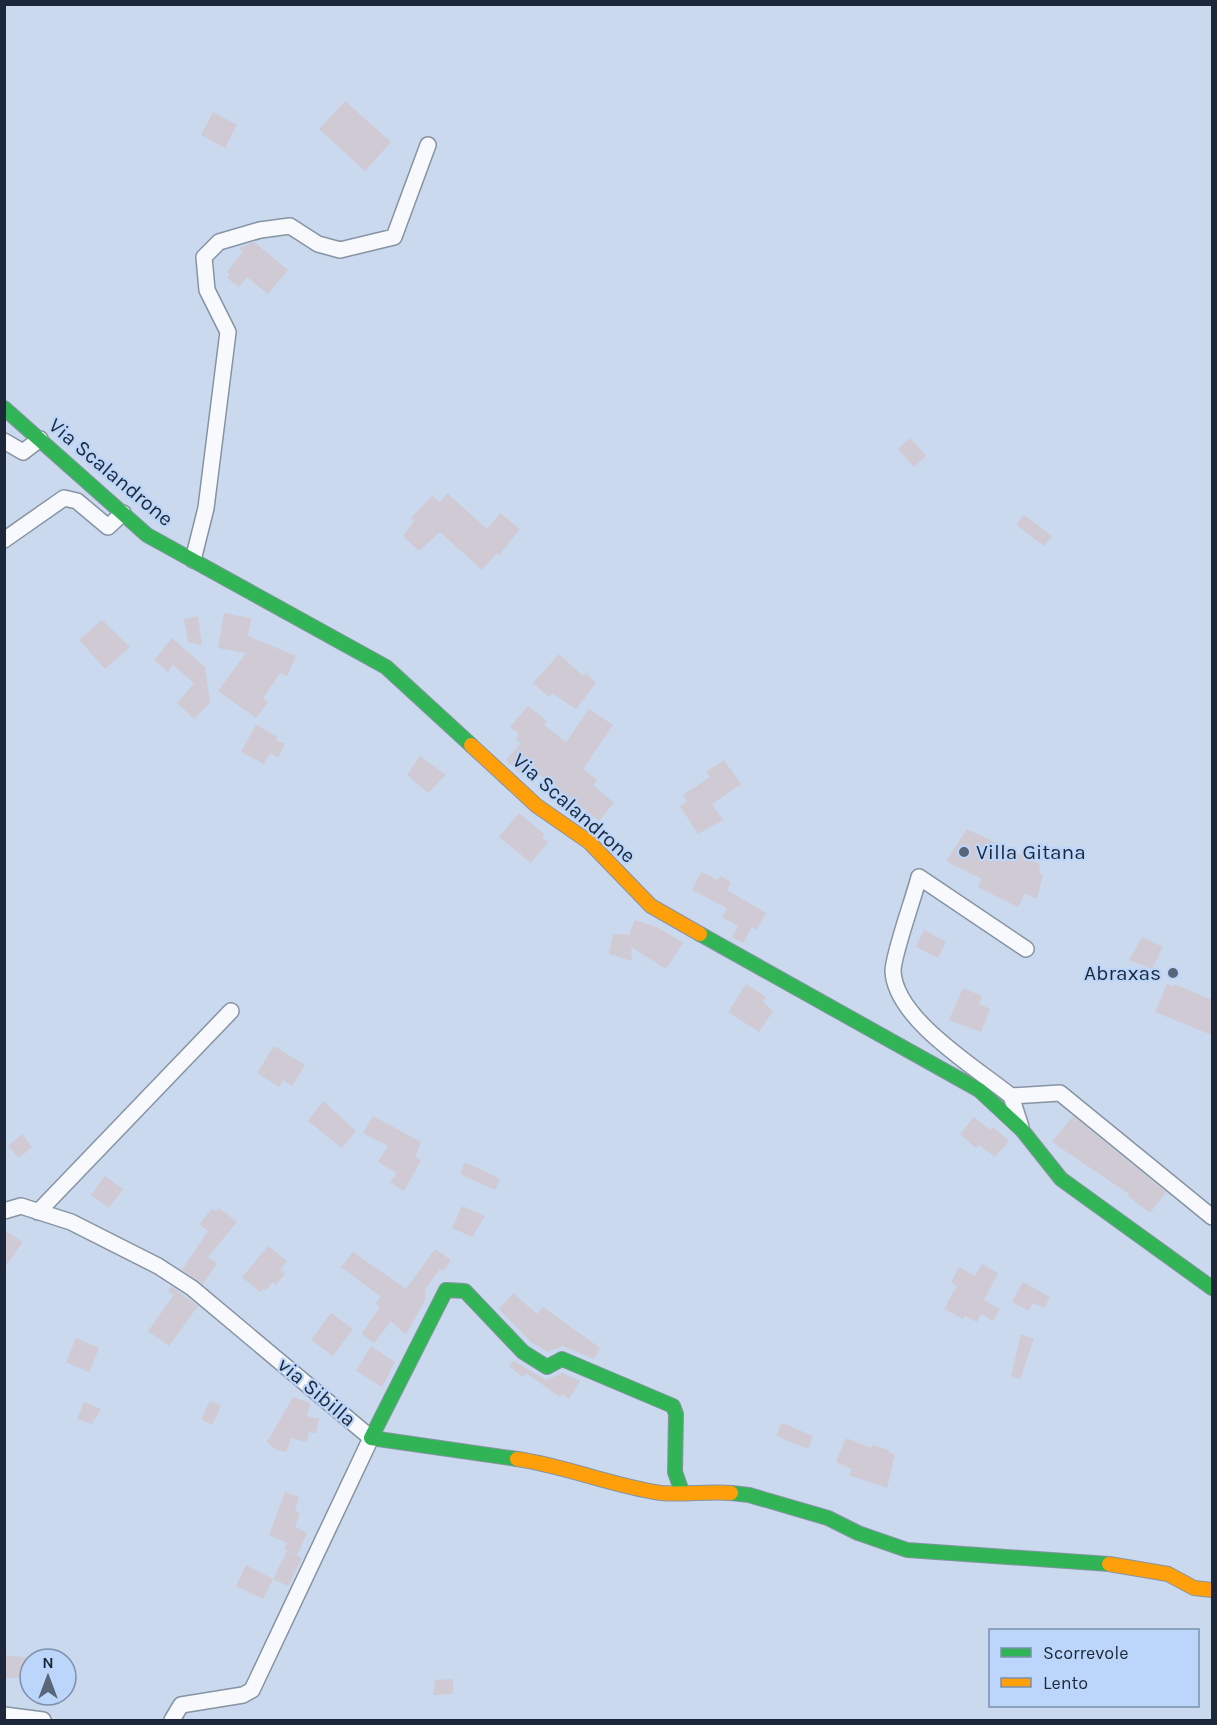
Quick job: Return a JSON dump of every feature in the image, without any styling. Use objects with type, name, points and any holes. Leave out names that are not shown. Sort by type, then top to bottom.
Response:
[{"type":"street","points":[[193,560],[206,508],[228,332],[207,290],[204,257],[219,242],[260,230],[290,226],[318,244],[340,250],[394,237],[428,145]]},
{"type":"street","name":"Via Scalandrone","points":[[4,408],[147,535],[386,667],[537,806],[589,842],[651,906],[980,1090],[1023,1130],[1061,1179],[1212,1288]]},
{"type":"street","points":[[4,441],[23,452],[40,440]]},
{"type":"street","points":[[4,540],[64,498],[77,501],[108,527],[123,513]]},
{"type":"street","points":[[1023,1130],[1011,1096],[915,1019],[900,999],[893,970],[919,877],[1026,949]]},
{"type":"street","points":[[38,1212],[231,1011]]},
{"type":"street","points":[[1011,1096],[1060,1093],[1212,1217]]},
{"type":"street","name":"via Sibilla","points":[[4,1211],[21,1206],[71,1222],[158,1266],[192,1288],[371,1438],[252,1690],[243,1695],[181,1705],[172,1720]]},
{"type":"street","points":[[682,1492],[675,1472],[676,1414],[673,1406],[562,1359],[547,1367],[523,1352],[465,1291],[446,1290],[371,1438],[547,1462],[630,1487],[664,1492],[682,1492],[708,1491],[749,1495],[828,1518],[858,1533],[907,1550],[1090,1562],[1168,1574],[1194,1588],[1212,1590]]},
{"type":"street","points":[[4,1715],[43,1720]]},
{"type":"building","points":[[345,101],[391,142],[365,171],[319,129]]},
{"type":"building","points":[[213,112],[237,125],[225,148],[201,135]]},
{"type":"building","points":[[254,242],[288,270],[268,294],[247,277],[239,287],[227,278],[230,274],[227,272],[243,251],[239,248]]},
{"type":"building","points":[[910,438],[926,456],[914,467],[898,449]]},
{"type":"building","points":[[447,493],[487,529],[500,513],[520,529],[499,555],[497,553],[482,570],[440,532],[419,551],[403,536],[414,521],[411,518],[432,496],[440,502]]},
{"type":"building","points":[[1024,515],[1052,536],[1044,546],[1016,525]]},
{"type":"building","points":[[224,613],[251,618],[248,636],[296,656],[287,676],[280,673],[263,698],[268,702],[256,718],[218,691],[246,653],[218,648]]},
{"type":"building","points":[[198,616],[202,645],[188,642],[184,619]]},
{"type":"building","points":[[102,620],[130,647],[105,669],[79,640]]},
{"type":"building","points":[[172,638],[205,667],[210,703],[194,719],[177,703],[194,683],[173,665],[168,672],[154,660]]},
{"type":"building","points":[[559,654],[583,676],[586,673],[596,683],[576,709],[552,693],[549,697],[533,683]]},
{"type":"building","points":[[528,706],[547,721],[544,725],[566,742],[589,709],[613,725],[583,769],[597,780],[593,785],[614,803],[599,821],[530,768],[523,776],[506,760],[521,743],[516,739],[519,734],[510,727]]},
{"type":"building","points":[[256,725],[278,737],[276,740],[285,744],[278,757],[270,753],[264,764],[241,752]]},
{"type":"building","points":[[420,756],[446,775],[428,793],[407,775]]},
{"type":"building","points":[[724,760],[741,784],[712,804],[723,820],[698,834],[680,806],[687,801],[683,795],[710,777],[706,772]]},
{"type":"building","points":[[519,813],[544,834],[542,837],[548,842],[531,863],[499,837]]},
{"type":"building","points":[[967,829],[1040,864],[1039,874],[1043,875],[1037,899],[1025,893],[1018,907],[978,887],[982,879],[946,861]]},
{"type":"building","points":[[701,872],[718,880],[720,876],[731,882],[727,890],[766,913],[756,930],[752,927],[743,943],[732,937],[738,926],[722,917],[727,908],[692,890]]},
{"type":"building","points":[[635,920],[659,928],[683,943],[666,969],[631,947],[632,961],[609,954],[613,934],[629,935]]},
{"type":"building","points":[[924,930],[946,942],[938,958],[916,947]]},
{"type":"building","points":[[1142,937],[1163,947],[1152,969],[1129,960]]},
{"type":"building","points":[[746,984],[766,997],[763,1002],[773,1011],[759,1032],[728,1012]]},
{"type":"building","points":[[1167,984],[1173,987],[1174,984],[1212,1000],[1212,1035],[1155,1012]]},
{"type":"building","points":[[963,988],[982,996],[979,1004],[990,1009],[981,1032],[949,1020]]},
{"type":"building","points":[[274,1046],[305,1065],[292,1086],[283,1080],[279,1087],[257,1073]]},
{"type":"building","points":[[323,1101],[356,1131],[342,1148],[308,1121]]},
{"type":"building","points":[[373,1116],[421,1142],[415,1157],[421,1160],[404,1191],[390,1182],[397,1173],[378,1162],[388,1146],[363,1133]]},
{"type":"building","points":[[1073,1116],[1166,1192],[1150,1213],[1128,1196],[1129,1194],[1052,1142]]},
{"type":"building","points":[[974,1117],[990,1130],[993,1127],[1009,1141],[995,1157],[979,1145],[976,1148],[960,1134]]},
{"type":"building","points":[[22,1134],[32,1147],[19,1158],[8,1146]]},
{"type":"building","points":[[465,1162],[500,1179],[495,1190],[460,1174]]},
{"type":"building","points":[[105,1176],[123,1189],[109,1208],[91,1195]]},
{"type":"building","points":[[462,1206],[485,1216],[472,1237],[452,1228]]},
{"type":"building","points":[[219,1208],[237,1222],[208,1257],[217,1263],[203,1284],[182,1270],[208,1231],[199,1224],[212,1209],[216,1211]]},
{"type":"building","points":[[4,1230],[23,1242],[4,1268]]},
{"type":"building","points":[[268,1246],[287,1261],[280,1270],[285,1274],[276,1285],[273,1282],[265,1291],[263,1289],[260,1292],[242,1277]]},
{"type":"building","points":[[435,1249],[451,1260],[443,1271],[440,1269],[424,1291],[426,1292],[425,1300],[406,1335],[391,1321],[374,1343],[361,1334],[380,1307],[375,1304],[381,1297],[341,1267],[353,1252],[406,1289]]},
{"type":"building","points":[[982,1264],[998,1273],[984,1300],[1000,1309],[993,1321],[981,1314],[977,1322],[965,1316],[963,1319],[944,1309],[957,1286],[951,1282],[959,1267],[975,1276]]},
{"type":"building","points":[[1023,1282],[1050,1297],[1044,1308],[1033,1303],[1029,1311],[1012,1302]]},
{"type":"building","points":[[171,1286],[198,1306],[169,1346],[148,1331],[174,1295],[168,1291]]},
{"type":"building","points":[[513,1293],[537,1314],[543,1307],[600,1348],[594,1359],[562,1346],[548,1352],[531,1342],[499,1309]]},
{"type":"building","points":[[331,1313],[353,1329],[333,1356],[311,1340]]},
{"type":"building","points":[[1021,1334],[1034,1339],[1020,1379],[1011,1376]]},
{"type":"building","points":[[76,1338],[99,1348],[89,1372],[66,1362]]},
{"type":"building","points":[[371,1346],[395,1362],[382,1387],[356,1371]]},
{"type":"building","points":[[514,1361],[546,1380],[563,1373],[580,1381],[569,1399],[562,1394],[560,1397],[526,1373],[523,1377],[509,1366]]},
{"type":"building","points":[[293,1397],[310,1403],[307,1416],[319,1419],[316,1433],[309,1432],[307,1442],[291,1438],[286,1452],[276,1450],[267,1442]]},
{"type":"building","points":[[210,1401],[221,1406],[212,1425],[201,1419]]},
{"type":"building","points":[[84,1402],[101,1409],[92,1424],[77,1419]]},
{"type":"building","points":[[782,1423],[813,1436],[808,1449],[776,1436]]},
{"type":"building","points":[[846,1438],[871,1448],[872,1445],[889,1450],[888,1452],[895,1454],[887,1488],[849,1475],[852,1469],[836,1462]]},
{"type":"building","points":[[285,1492],[299,1497],[295,1511],[300,1513],[295,1527],[307,1533],[297,1555],[284,1549],[287,1543],[269,1535]]},
{"type":"building","points":[[287,1551],[302,1558],[288,1586],[273,1579]]},
{"type":"building","points":[[246,1565],[273,1579],[263,1599],[236,1586]]},
{"type":"building","points":[[4,1655],[18,1657],[18,1677],[4,1678]]},
{"type":"building","points":[[453,1679],[453,1694],[433,1695],[435,1680]]},
{"type":"traffic: fast","points":[[4,408],[147,535],[386,667],[471,745]]},
{"type":"traffic: fast","points":[[700,934],[979,1090],[1022,1130],[1061,1179],[1212,1288]]},
{"type":"traffic: fast","points":[[517,1459],[371,1438],[446,1290],[465,1291],[523,1352],[547,1367],[562,1359],[673,1406],[676,1414],[675,1472],[682,1492]]},
{"type":"traffic: fast","points":[[731,1493],[749,1495],[828,1518],[858,1533],[907,1550],[1109,1564]]},
{"type":"traffic: slow","points":[[471,745],[537,806],[589,842],[651,906],[700,934]]},
{"type":"traffic: slow","points":[[517,1459],[661,1493],[731,1493]]},
{"type":"traffic: slow","points":[[1109,1564],[1168,1574],[1194,1588],[1212,1590]]},
{"type":"place","name":"Villa Gitana","points":[[964,852]]},
{"type":"place","name":"Abraxas","points":[[1173,973]]}]
